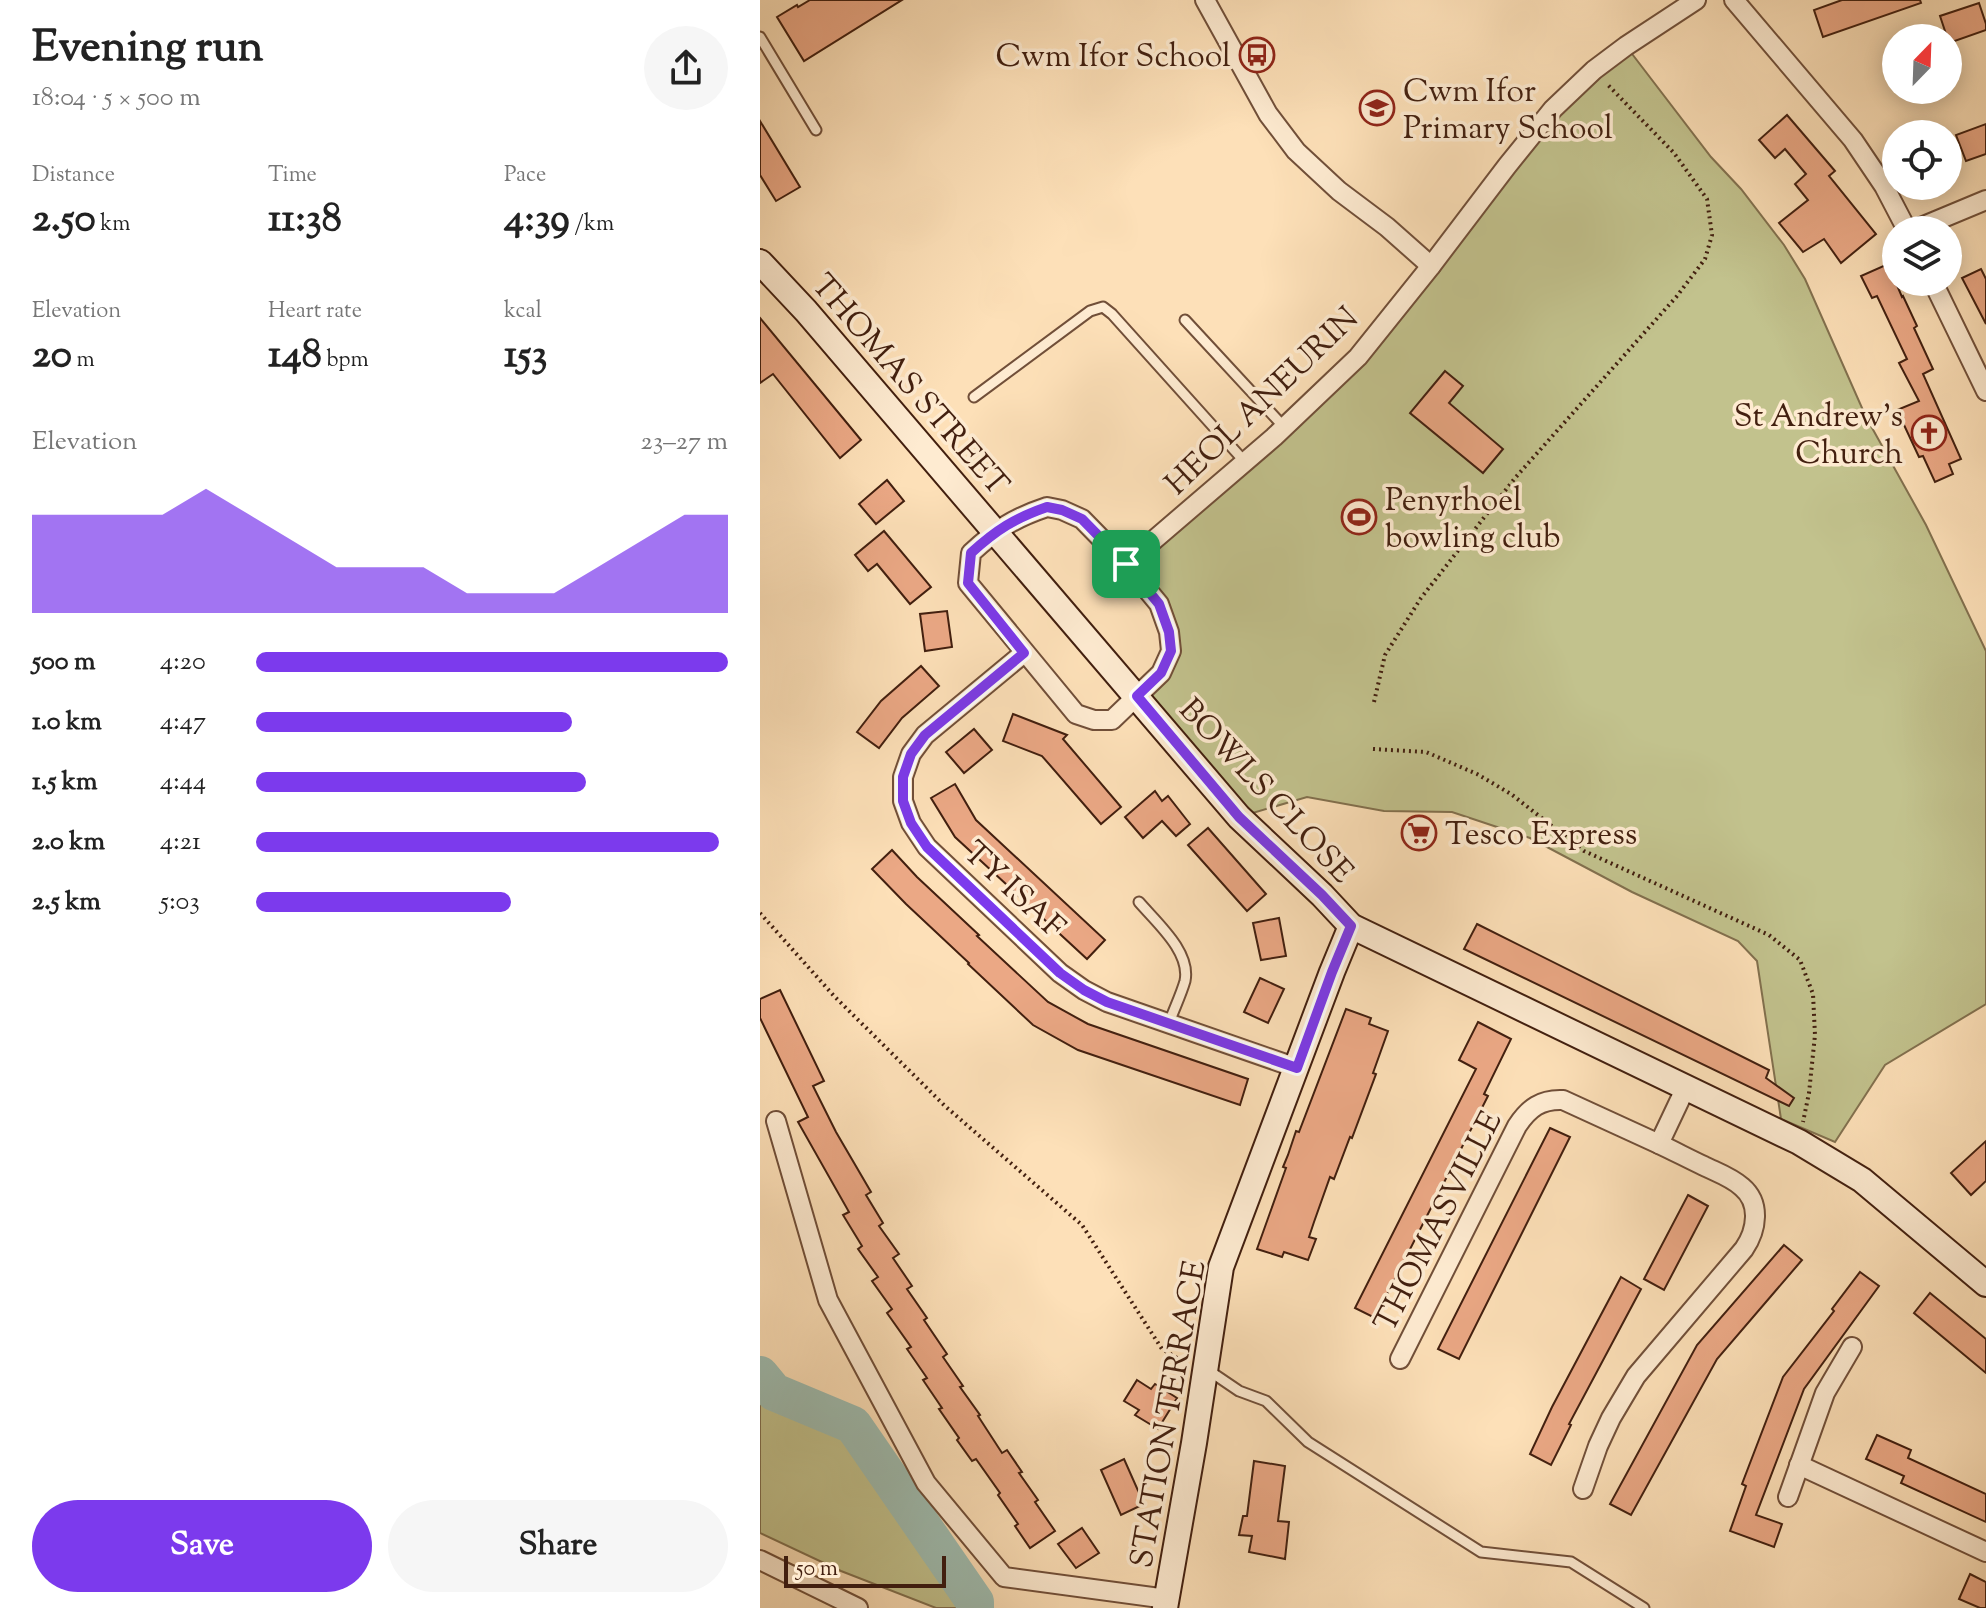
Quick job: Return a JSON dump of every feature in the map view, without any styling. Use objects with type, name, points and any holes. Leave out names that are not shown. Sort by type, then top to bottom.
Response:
[{"type":"main road","name":"THOMAS STREET","points":[[760,262],[806,311],[1137,696]]},
{"type":"main road","name":"BOWLS CLOSE","points":[[1137,696],[1239,817],[1351,926]]},
{"type":"main road","name":"STATION TERRACE","points":[[1166,1603],[1221,1267],[1351,926]]},
{"type":"main road","points":[[1351,926],[1799,1142],[1862,1180],[1986,1284]]},
{"type":"street","points":[[1205,0],[1268,114],[1296,151],[1339,191],[1387,227],[1431,266]]},
{"type":"street","name":"HEOL ANEURIN","points":[[1126,564],[1245,462],[1358,357],[1553,109],[1594,70],[1696,0]]},
{"type":"street","points":[[1734,0],[1853,140],[1900,216]]},
{"type":"street","points":[[1948,216],[1986,200]]},
{"type":"street","points":[[1940,296],[1986,391]]},
{"type":"street","points":[[1047,507],[1062,510],[1082,519],[1159,604],[1169,632],[1171,651],[1161,673],[1112,720],[1094,720],[1076,714],[968,583],[971,553],[995,531],[1028,513],[1047,507]]},
{"type":"street","name":"TY ISAF","points":[[1024,653],[925,735],[911,754],[903,777],[903,801],[911,823],[927,847],[1060,973],[1084,990],[1107,1002],[1297,1068]]},
{"type":"street","points":[[1659,1144],[1686,1087]]},
{"type":"street","name":"THOMASVILLE","points":[[1400,1359],[1517,1126],[1532,1108],[1552,1099],[1563,1100],[1732,1179],[1744,1188],[1752,1201],[1755,1228],[1751,1239],[1636,1376],[1611,1418],[1583,1489]]},
{"type":"street","points":[[776,1121],[828,1300],[926,1483],[1004,1577],[1166,1603]]},
{"type":"street","points":[[1788,1497],[1825,1393],[1852,1347]]},
{"type":"street","points":[[1799,1465],[1986,1552]]},
{"type":"street","points":[[760,1560],[858,1608]]},
{"type":"lane","points":[[760,37],[816,130]]},
{"type":"lane","points":[[974,397],[1090,311],[1103,307],[1245,462]]},
{"type":"lane","points":[[1185,320],[1284,427]]},
{"type":"lane","points":[[1139,902],[1181,952],[1184,964],[1185,979],[1169,1023]]},
{"type":"lane","points":[[1205,1368],[1239,1391],[1266,1401],[1308,1442],[1481,1552],[1571,1562],[1644,1608]]},
{"type":"path","points":[[1374,702],[1385,655],[1421,598],[1515,478],[1677,296],[1705,259],[1712,235],[1707,199],[1674,153],[1594,70]]},
{"type":"path","points":[[1373,749],[1426,752],[1477,774],[1511,794],[1584,851],[1769,935],[1800,960],[1813,994],[1815,1035],[1809,1093],[1799,1142]]},
{"type":"path","points":[[760,913],[834,996],[945,1106],[1082,1225],[1162,1349],[1187,1364],[1205,1368]]},
{"type":"green space","points":[[1626,46],[1711,157],[1741,189],[1784,245],[1805,279],[1866,417],[1926,525],[1986,651],[1986,1004],[1885,1065],[1835,1142],[1781,1119],[1757,961],[1738,941],[1632,892],[1530,838],[1452,812],[1384,811],[1307,797],[1239,817],[1137,696],[1161,673],[1169,632],[1126,564],[1358,357],[1553,109]]},
{"type":"green space","points":[[760,1375],[774,1392],[853,1425],[975,1602],[975,1608],[936,1608],[841,1571],[760,1533]]},
{"type":"building","points":[[810,0],[902,0],[804,61],[777,17]]},
{"type":"building","points":[[1842,0],[1920,0],[1921,3],[1823,37],[1814,10]]},
{"type":"building","points":[[1979,3],[1986,30],[1962,38],[1962,24],[1943,24],[1940,16]]},
{"type":"building","points":[[1787,115],[1835,171],[1829,176],[1876,234],[1841,263],[1824,239],[1803,252],[1779,223],[1808,200],[1795,184],[1806,174],[1785,149],[1775,158],[1759,140]]},
{"type":"building","points":[[760,121],[800,187],[776,201],[760,175]]},
{"type":"building","points":[[1986,124],[1986,154],[1966,161],[1962,151],[1962,133]]},
{"type":"building","points":[[1882,267],[1882,296],[1903,296],[1933,369],[1923,374],[1961,459],[1949,464],[1953,474],[1935,482],[1923,456],[1919,457],[1897,410],[1919,401],[1899,363],[1907,359],[1877,296],[1872,298],[1861,276]]},
{"type":"building","points":[[1981,269],[1986,279],[1986,324],[1962,278]]},
{"type":"building","points":[[760,318],[861,440],[840,458],[773,374],[760,383]]},
{"type":"building","points":[[1445,371],[1463,386],[1449,403],[1503,449],[1483,473],[1410,413]]},
{"type":"building","points":[[887,480],[904,501],[876,524],[859,504]]},
{"type":"building","points":[[884,531],[931,587],[910,604],[877,564],[868,571],[855,555]]},
{"type":"building","points":[[947,611],[952,647],[925,651],[920,614]]},
{"type":"building","points":[[921,666],[939,686],[902,718],[879,748],[857,732],[881,701]]},
{"type":"building","points":[[1013,714],[1067,735],[1063,739],[1121,807],[1101,824],[1042,756],[1003,741]]},
{"type":"building","points":[[974,729],[992,750],[964,773],[946,752]]},
{"type":"building","points":[[955,784],[976,820],[1105,940],[1087,959],[955,837],[931,798]]},
{"type":"building","points":[[1155,791],[1162,801],[1168,796],[1190,824],[1176,836],[1162,821],[1143,838],[1125,817]]},
{"type":"building","points":[[1208,828],[1266,894],[1247,911],[1188,845]]},
{"type":"building","points":[[892,850],[1048,1002],[1088,1024],[1248,1079],[1240,1105],[1078,1050],[1033,1025],[872,869]]},
{"type":"building","points":[[1279,918],[1286,956],[1261,960],[1253,923]]},
{"type":"building","points":[[1477,924],[1769,1070],[1766,1078],[1794,1098],[1789,1106],[1464,949]]},
{"type":"building","points":[[1260,978],[1284,989],[1268,1023],[1244,1012]]},
{"type":"building","points":[[780,990],[824,1081],[813,1086],[871,1192],[866,1195],[883,1223],[879,1226],[899,1254],[893,1258],[912,1286],[907,1289],[947,1354],[943,1357],[963,1386],[960,1387],[1002,1453],[1007,1450],[1022,1472],[1019,1473],[1038,1500],[1035,1502],[1055,1531],[1030,1548],[998,1495],[1000,1493],[976,1459],[972,1461],[957,1440],[959,1438],[939,1409],[942,1408],[923,1380],[927,1378],[907,1349],[911,1347],[887,1313],[892,1309],[872,1281],[878,1277],[858,1249],[862,1246],[843,1215],[849,1212],[798,1122],[808,1117],[760,1018],[760,999]]},
{"type":"building","points":[[1346,1009],[1371,1018],[1369,1024],[1388,1031],[1352,1138],[1334,1179],[1330,1177],[1314,1222],[1309,1237],[1316,1239],[1308,1260],[1284,1252],[1282,1257],[1257,1249],[1296,1131],[1299,1132]]},
{"type":"building","points":[[1478,1022],[1511,1039],[1484,1094],[1488,1096],[1375,1318],[1355,1308],[1476,1069],[1459,1060]]},
{"type":"building","points":[[1550,1128],[1570,1137],[1459,1359],[1438,1349]]},
{"type":"building","points":[[1986,1141],[1986,1181],[1971,1195],[1951,1173]]},
{"type":"building","points":[[1688,1195],[1708,1206],[1664,1290],[1644,1279]]},
{"type":"building","points":[[1784,1245],[1802,1260],[1717,1359],[1631,1515],[1610,1504],[1697,1345]]},
{"type":"building","points":[[1860,1272],[1879,1286],[1804,1389],[1756,1515],[1782,1524],[1774,1547],[1730,1531],[1746,1486],[1742,1484],[1783,1377]]},
{"type":"building","points":[[1621,1277],[1641,1289],[1569,1424],[1551,1465],[1530,1454]]},
{"type":"building","points":[[1930,1293],[1986,1339],[1986,1373],[1914,1313]]},
{"type":"building","points":[[1137,1380],[1151,1389],[1155,1384],[1177,1398],[1158,1429],[1135,1415],[1139,1410],[1124,1401]]},
{"type":"building","points":[[1877,1435],[1911,1450],[1908,1458],[1986,1494],[1986,1522],[1901,1483],[1904,1476],[1866,1459]]},
{"type":"building","points":[[1124,1459],[1144,1504],[1121,1515],[1101,1470]]},
{"type":"building","points":[[1254,1461],[1285,1466],[1278,1521],[1289,1522],[1285,1559],[1249,1552],[1252,1536],[1239,1535],[1243,1516],[1247,1516]]},
{"type":"building","points":[[1082,1528],[1099,1553],[1076,1568],[1058,1544]]},
{"type":"building","points":[[1970,1574],[1986,1582],[1986,1608],[1959,1599]]},
{"type":"waterway","points":[[760,1375],[774,1392],[853,1425],[975,1602],[975,1608]]},
{"type":"place","name":"Cwm Ifor School","points":[[1257,55]]},
{"type":"place","name":"Cwm Ifor Primary School","points":[[1377,108]]},
{"type":"place","name":"St Andrew's Church","points":[[1929,433]]},
{"type":"place","name":"Penyrhoel bowling club","points":[[1359,517]]},
{"type":"place","name":"Tesco Express","points":[[1419,833]]},
{"type":"route","points":[[1047,507],[1082,519],[1126,564],[1159,604],[1169,632],[1171,651],[1161,673],[1137,696],[1239,817],[1351,926],[1297,1068],[1107,1002],[1084,990],[1060,973],[927,847],[911,823],[903,801],[903,777],[911,754],[925,735],[1024,653],[968,583],[971,553],[995,531],[1028,513],[1047,507]]}]
